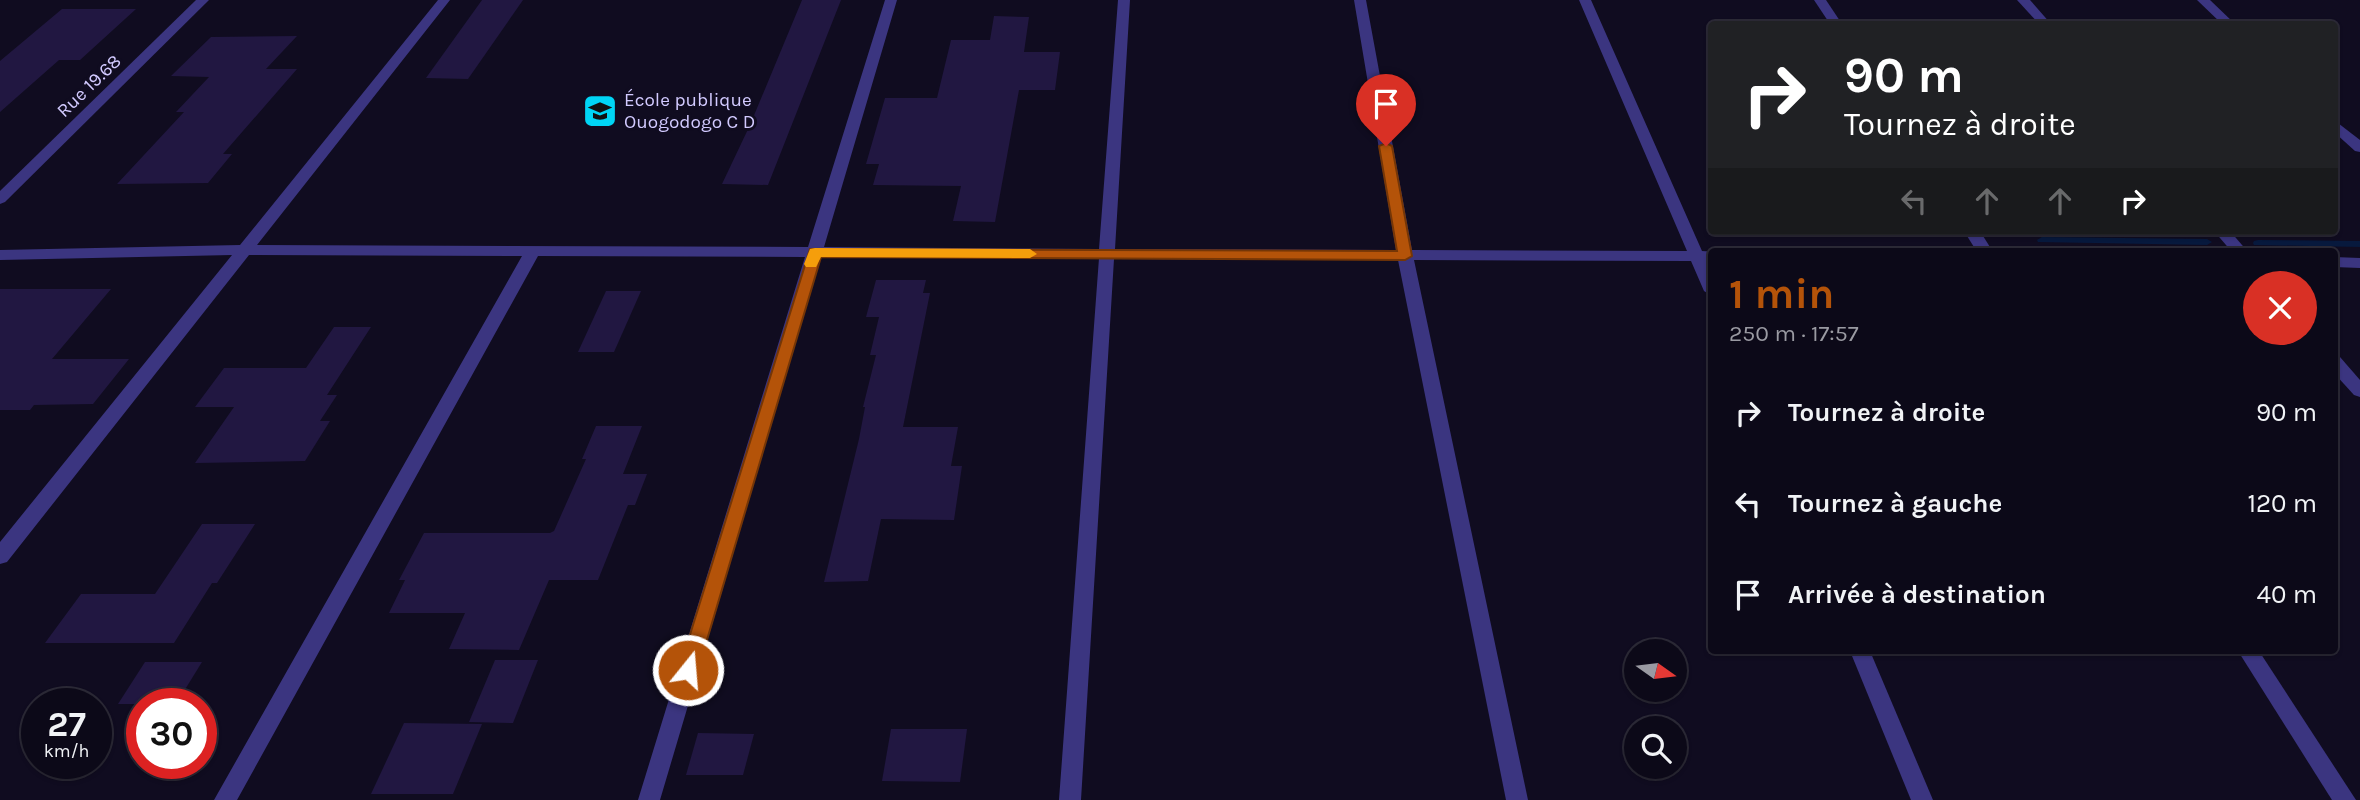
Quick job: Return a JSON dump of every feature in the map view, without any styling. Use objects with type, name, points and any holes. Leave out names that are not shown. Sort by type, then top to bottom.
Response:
[{"type":"street","name":"Rue 19.68","points":[[0,199],[203,0]]},
{"type":"street","points":[[0,556],[444,0]]},
{"type":"street","points":[[649,800],[891,0]]},
{"type":"street","points":[[1070,800],[1124,0]]},
{"type":"street","points":[[1360,0],[1405,256],[1517,800]]},
{"type":"street","points":[[1585,0],[1704,256],[1708,274]]},
{"type":"street","points":[[1820,0],[1834,21]]},
{"type":"street","points":[[2023,0],[2042,21]]},
{"type":"street","points":[[2203,0],[2226,21]]},
{"type":"street","points":[[2338,128],[2360,148]]},
{"type":"street","points":[[0,255],[242,250],[1704,256]]},
{"type":"street","points":[[225,800],[533,251]]},
{"type":"street","points":[[2338,262],[2360,263]]},
{"type":"street","points":[[2338,366],[2360,391]]},
{"type":"street","points":[[1861,654],[1922,800]]},
{"type":"street","points":[[2250,654],[2345,800]]},
{"type":"building","points":[[482,0],[523,0],[468,79],[426,78]]},
{"type":"building","points":[[802,0],[841,0],[768,185],[722,184],[750,125]]},
{"type":"building","points":[[62,9],[136,9],[80,60],[59,60],[0,112],[0,61]]},
{"type":"building","points":[[994,16],[1029,17],[1024,52],[1060,52],[1055,90],[1019,90],[995,222],[953,221],[961,186],[873,185],[879,164],[866,164],[885,98],[937,98],[951,40],[990,40]]},
{"type":"building","points":[[297,36],[266,69],[297,69],[223,154],[232,154],[208,183],[117,184],[184,112],[176,112],[209,77],[171,76],[211,37]]},
{"type":"building","points":[[876,280],[926,280],[923,293],[930,293],[903,427],[958,427],[951,466],[962,466],[954,520],[881,519],[868,581],[824,582],[859,439],[863,407],[876,355],[870,355],[879,317],[866,317]]},
{"type":"building","points":[[0,289],[111,289],[52,359],[129,359],[93,404],[34,405],[30,410],[0,410]]},
{"type":"building","points":[[606,291],[641,291],[614,352],[578,352]]},
{"type":"building","points":[[334,327],[371,327],[327,395],[337,395],[320,421],[330,421],[305,461],[195,463],[234,407],[195,407],[224,368],[306,368]]},
{"type":"building","points":[[596,426],[642,426],[623,474],[647,474],[635,505],[628,505],[598,580],[549,580],[519,650],[449,649],[465,613],[389,613],[405,580],[399,580],[424,533],[554,531],[586,459],[582,459]]},
{"type":"building","points":[[202,524],[255,524],[217,583],[212,583],[174,643],[45,643],[81,594],[155,594]]},
{"type":"building","points":[[495,660],[538,660],[513,723],[469,722]]},
{"type":"building","points":[[145,662],[202,662],[186,688],[128,688]]},
{"type":"building","points":[[126,692],[126,704],[118,704]]},
{"type":"building","points":[[404,723],[482,724],[453,794],[371,794]]},
{"type":"building","points":[[891,729],[967,729],[960,782],[882,781]]},
{"type":"building","points":[[698,733],[754,734],[743,775],[686,775]]},
{"type":"waterway","points":[[2042,240],[2207,242]]},
{"type":"waterway","points":[[2258,243],[2360,244]]},
{"type":"slow traffic","points":[[811,264],[815,252],[1030,254]]},
{"type":"place","name":"École publique Ouogodogo C D","points":[[600,111]]},
{"type":"route","points":[[688,670],[815,252],[1405,256],[1386,146]]}]
